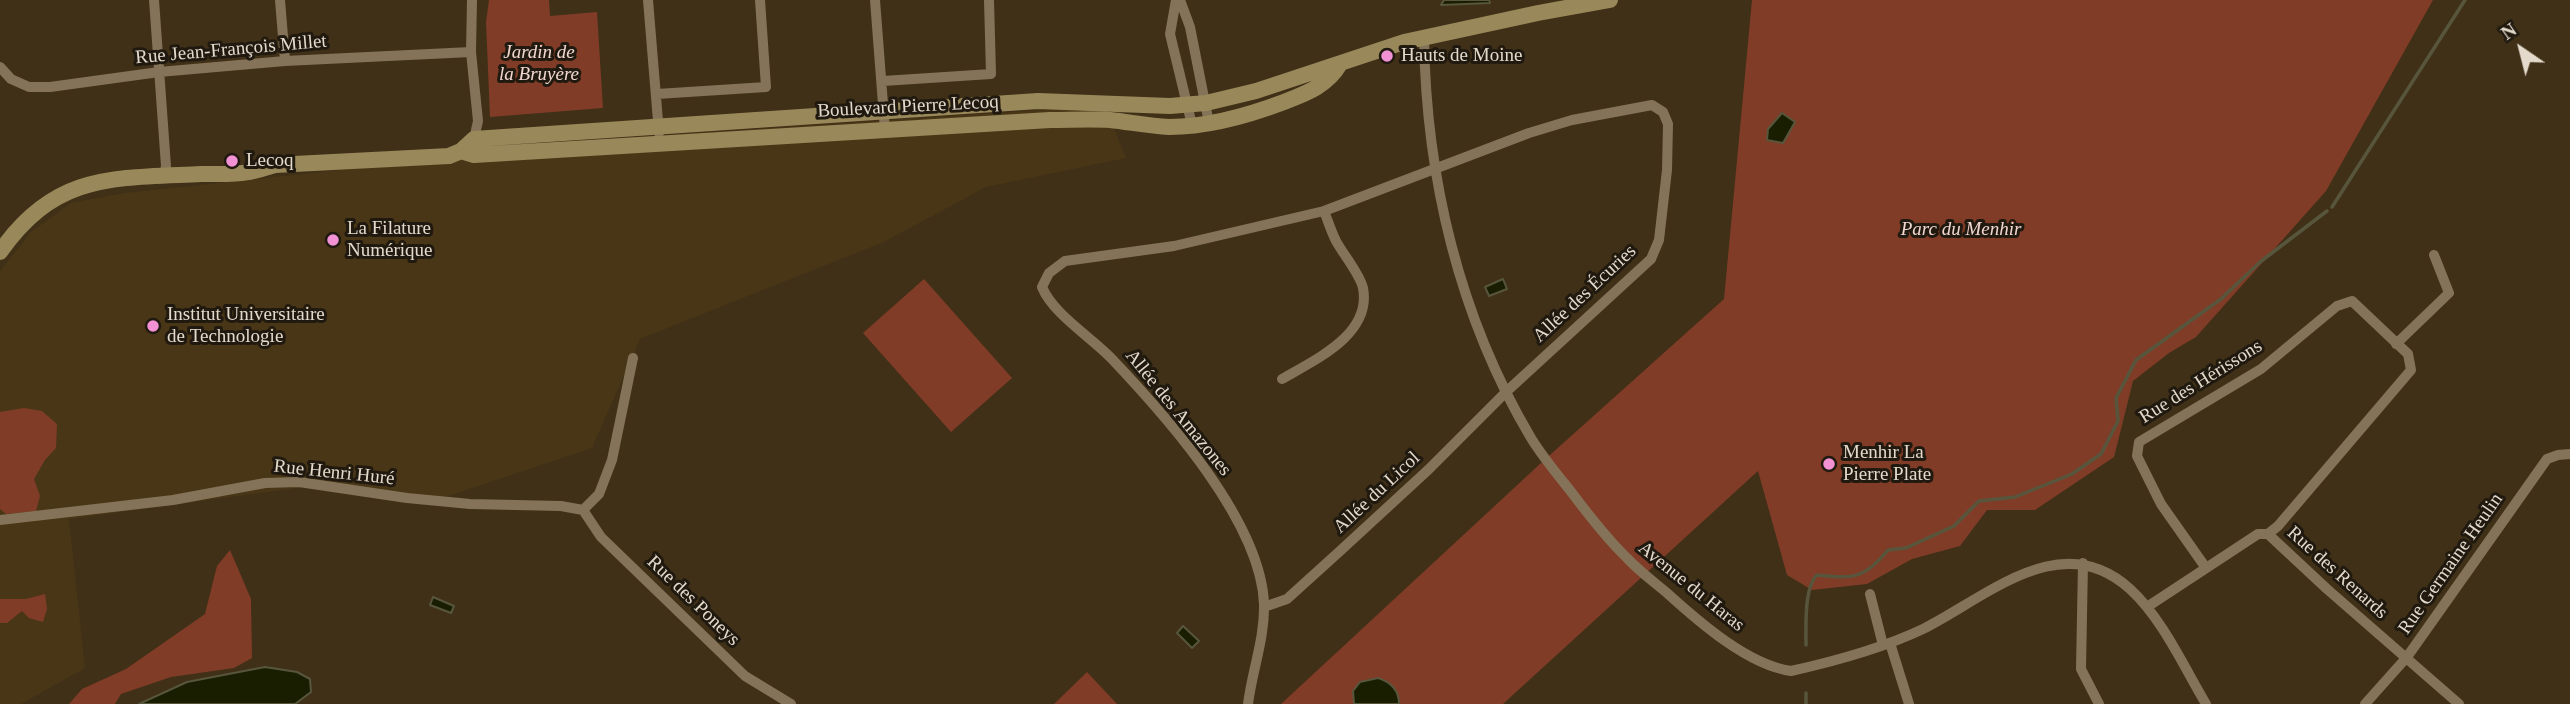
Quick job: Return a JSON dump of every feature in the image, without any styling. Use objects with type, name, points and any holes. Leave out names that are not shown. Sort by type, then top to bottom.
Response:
[{"type":"street","points":[[154,0],[166,166],[164,176]]},
{"type":"street","points":[[280,0],[285,61]]},
{"type":"street","points":[[461,151],[474,138],[478,121],[471,52],[472,0]]},
{"type":"street","points":[[648,0],[660,144]]},
{"type":"street","points":[[657,94],[766,88],[760,0]]},
{"type":"street","points":[[875,0],[883,81],[884,130]]},
{"type":"street","points":[[883,81],[991,74],[989,0]]},
{"type":"street","points":[[1178,0],[1189,27],[1209,123]]},
{"type":"street","points":[[1178,0],[1170,34],[1192,125]]},
{"type":"street","name":"Boulevard Pierre Lecoq","points":[[474,138],[1038,101],[1187,105],[1206,103],[1256,91],[1424,37],[1587,2],[1610,0]]},
{"type":"street","name":"Avenue du Haras","points":[[1424,37],[1425,74],[1441,206],[1457,267],[1482,338],[1506,392],[1533,440],[1585,510],[1627,558],[1680,605],[1722,637],[1775,669],[1791,671],[1886,644],[1924,628],[2021,574],[2051,564],[2083,563],[2109,574],[2129,588],[2147,607],[2206,704]]},
{"type":"street","name":"Rue Jean-François Millet","points":[[0,67],[11,79],[29,86],[50,87],[159,72],[285,61],[471,52]]},
{"type":"street","name":"Boulevard Pierre Lecoq","points":[[0,252],[33,213],[52,199],[69,190],[117,178],[249,172],[275,165],[449,156],[461,151],[474,155],[1051,120],[1107,120],[1167,127],[1192,125],[1246,116],[1307,93],[1334,75],[1340,64]]},
{"type":"street","name":"Allée des Écuries","points":[[1436,168],[1529,133],[1609,112],[1652,105],[1663,111],[1668,124],[1667,170],[1659,240],[1651,259],[1506,392]]},
{"type":"street","name":"Allée des Amazones","points":[[1248,704],[1264,607],[1262,584],[1246,534],[1231,509],[1147,398],[1106,353],[1047,299],[1042,287],[1049,273],[1065,261],[1174,246],[1324,211],[1436,168]]},
{"type":"street","points":[[1282,379],[1331,349],[1350,332],[1360,315],[1363,288],[1335,238],[1324,211]]},
{"type":"street","points":[[2396,344],[2449,293],[2434,255]]},
{"type":"street","name":"Rue des Hérissons","points":[[2206,568],[2161,504],[2137,456],[2139,442],[2261,369],[2337,306],[2352,301],[2408,354],[2411,370],[2278,526],[2268,534]]},
{"type":"street","points":[[583,510],[598,494],[612,460],[633,358]]},
{"type":"street","name":"Allée du Licol","points":[[1264,607],[1287,599],[1428,470],[1506,392]]},
{"type":"street","name":"Rue Germaine Heulin","points":[[2365,704],[2407,657],[2547,459],[2570,454]]},
{"type":"street","name":"Rue Henri Huré","points":[[0,520],[173,500],[265,483],[299,482],[457,502],[561,506],[583,510]]},
{"type":"street","name":"Rue des Poneys","points":[[583,510],[601,537],[745,676],[791,704]]},
{"type":"street","name":"Rue des Renards","points":[[2147,607],[2258,534],[2268,534],[2459,704]]},
{"type":"street","points":[[2083,563],[2081,669],[2099,704]]},
{"type":"street","points":[[1870,594],[1909,704]]},
{"type":"shaded area","points":[[1444,0],[1489,0],[1490,3],[1441,5]]},
{"type":"shaded area","points":[[1105,106],[1126,158],[986,187],[884,242],[640,339],[592,448],[421,505],[334,483],[69,519],[85,668],[21,704],[0,704],[0,271],[31,232],[71,203],[125,193],[678,134]]},
{"type":"shaded area","points":[[1782,113],[1795,122],[1783,143],[1767,140],[1768,129]]},
{"type":"shaded area","points":[[1503,279],[1507,289],[1489,296],[1485,287]]},
{"type":"shaded area","points":[[433,597],[454,606],[451,613],[430,605]]},
{"type":"shaded area","points":[[1183,626],[1199,641],[1192,648],[1177,633]]},
{"type":"shaded area","points":[[265,667],[297,672],[310,679],[311,692],[295,704],[139,704],[187,682]]},
{"type":"shaded area","points":[[1378,678],[1393,687],[1399,704],[1354,704],[1353,691],[1360,682]]},
{"type":"green space","name":"Jardin de la Bruyère","points":[[489,0],[549,0],[550,16],[597,12],[603,108],[490,117],[486,22]]},
{"type":"green space","name":"Parc du Menhir","points":[[1752,0],[2433,0],[2326,191],[2196,337],[2169,353],[2133,381],[2114,457],[2035,510],[1987,510],[1960,546],[1912,559],[1867,584],[1812,590],[1787,575],[1758,471],[1503,704],[1281,704],[1541,463],[1724,299]]},
{"type":"green space","points":[[924,279],[1012,378],[951,432],[863,333]]},
{"type":"green space","points":[[24,408],[42,411],[57,424],[56,448],[34,479],[40,496],[36,511],[6,514],[0,509],[0,412]]},
{"type":"green space","points":[[230,550],[251,599],[252,658],[234,668],[171,677],[121,694],[115,704],[69,704],[82,689],[126,669],[205,614],[217,566]]},
{"type":"green space","points":[[45,594],[47,609],[43,622],[29,618],[22,611],[7,623],[0,623],[0,599],[26,599]]},
{"type":"green space","points":[[1087,672],[1117,704],[1054,704]]},
{"type":"waterway","points":[[2332,207],[2465,0]]},
{"type":"waterway","points":[[1806,645],[1808,598],[1817,575],[1840,577],[1865,572],[1888,550],[1906,548],[1954,526],[1979,501],[2015,497],[2072,474],[2101,454],[2118,421],[2116,398],[2136,360],[2221,299],[2260,262],[2327,211]]},
{"type":"waterway","points":[[1806,693],[1806,704]]},
{"type":"place","name":"Hauts de Moine","points":[[1387,56]]},
{"type":"place","name":"Lecoq","points":[[232,161]]},
{"type":"place","name":"La Filature Numérique","points":[[333,240]]},
{"type":"place","name":"Institut Universitaire de Technologie","points":[[153,326]]},
{"type":"place","name":"Menhir La Pierre Plate","points":[[1829,464]]}]
